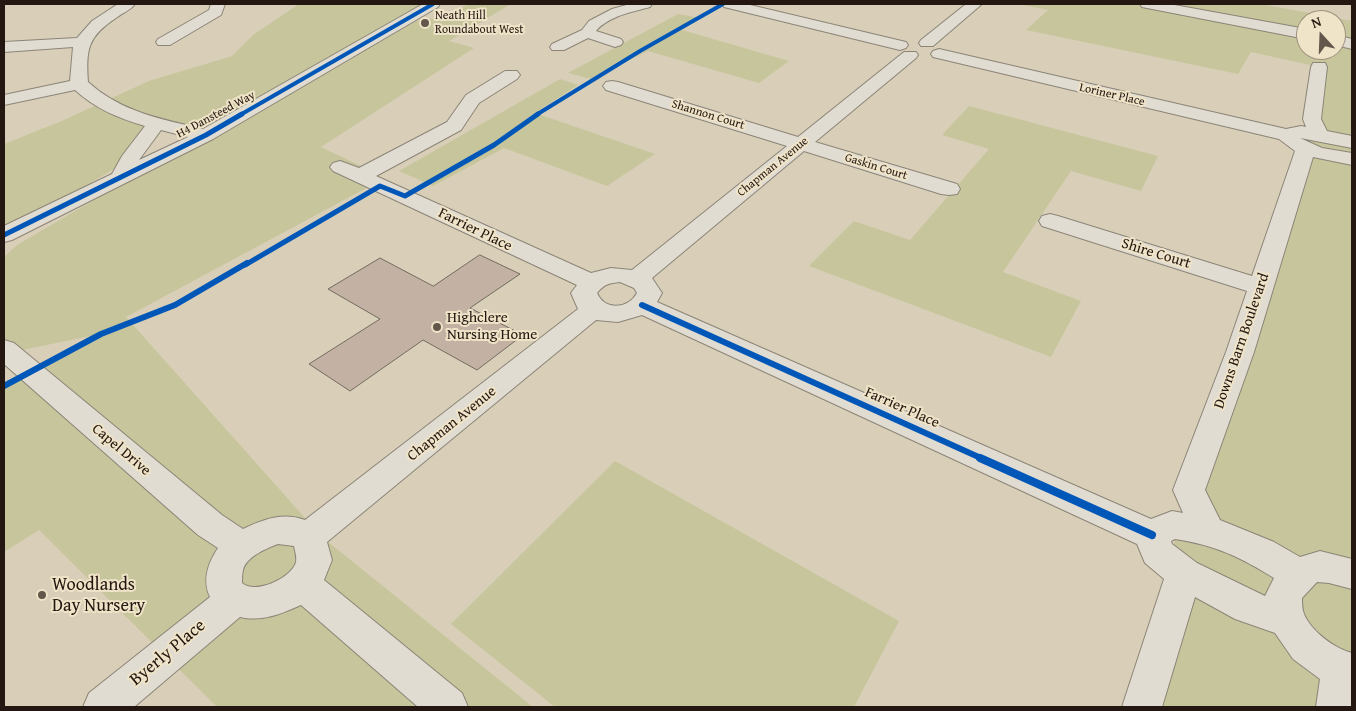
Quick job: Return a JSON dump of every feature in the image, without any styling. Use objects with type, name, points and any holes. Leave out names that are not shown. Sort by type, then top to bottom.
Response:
[{"type":"street","points":[[128,4],[97,25],[83,42],[78,63],[79,84],[104,105],[156,124],[206,135]]},
{"type":"street","points":[[164,42],[216,12],[218,4]]},
{"type":"street","name":"H4 Dansteed Way","points":[[4,235],[206,135],[434,4]]},
{"type":"street","points":[[558,47],[587,34],[594,24],[617,12],[645,4]]},
{"type":"street","points":[[729,4],[905,50],[924,57],[976,4]]},
{"type":"street","points":[[1147,4],[1296,32]]},
{"type":"street","points":[[587,34],[615,42]]},
{"type":"street","points":[[4,47],[83,42]]},
{"type":"street","name":"Loriner Place","points":[[933,48],[1304,139]]},
{"type":"street","name":"Chapman Avenue","points":[[639,292],[905,50]]},
{"type":"street","points":[[1304,139],[1312,119],[1320,67]]},
{"type":"street","name":"Farrier Place","points":[[511,75],[472,99],[454,126],[350,171],[592,296]]},
{"type":"street","points":[[4,100],[79,84]]},
{"type":"street","name":"Shannon Court","points":[[612,86],[803,144]]},
{"type":"street","points":[[120,178],[129,160],[156,124]]},
{"type":"street","points":[[1304,139],[1352,142]]},
{"type":"street","points":[[1304,139],[1352,159]]},
{"type":"street","name":"Downs Barn Boulevard","points":[[1208,530],[1189,490],[1262,287],[1304,139]]},
{"type":"street","name":"Gaskin Court","points":[[803,144],[949,189]]},
{"type":"street","points":[[4,257],[17,245],[30,222]]},
{"type":"street","name":"Shire Court","points":[[1050,222],[1262,287]]},
{"type":"street","points":[[624,274],[639,292],[634,310],[618,314],[607,313],[592,296],[613,275],[624,274]]},
{"type":"street","name":"Farrier Place","points":[[639,292],[1152,535]]},
{"type":"street","name":"Chapman Avenue","points":[[309,537],[592,296]]},
{"type":"street","name":"Capel Drive","points":[[6,351],[210,525],[242,546]]},
{"type":"street","points":[[1287,620],[1248,607],[1184,574],[1157,553],[1152,535],[1172,525],[1208,530],[1262,552],[1298,574]]},
{"type":"street","points":[[278,530],[292,530],[309,537],[315,557],[303,584],[283,596],[266,603],[250,604],[233,600],[225,592],[223,576],[227,564],[242,546],[256,537],[278,530]]},
{"type":"street","points":[[1343,683],[1305,647],[1287,620],[1283,594],[1298,574],[1320,565],[1352,571]]},
{"type":"street","points":[[1142,707],[1184,574]]},
{"type":"street","points":[[303,584],[448,707]]},
{"type":"street","name":"Byerly Place","points":[[103,707],[233,600]]},
{"type":"shaded area","points":[[299,4],[433,4],[401,23],[448,16],[468,4],[511,4],[449,41],[474,48],[321,147],[365,168],[372,185],[126,317],[322,537],[533,707],[217,707],[39,530],[4,552],[4,385],[90,336],[8,353],[4,357],[4,257],[17,245],[205,135],[156,124],[129,160],[60,201],[4,231],[4,144],[64,120],[149,81],[232,56],[253,35]]},
{"type":"shaded area","points":[[1018,4],[1261,4],[1296,11],[1296,60],[1346,60],[1346,20],[1352,21],[1352,707],[1129,707],[1189,490],[1262,287],[1319,67],[1251,52],[1238,74],[1026,30],[1048,10]]},
{"type":"shaded area","points":[[678,14],[700,18],[682,30],[789,61],[759,83],[648,51],[591,79],[568,73]]},
{"type":"shaded area","points":[[560,79],[578,85],[535,113],[655,154],[607,186],[504,148],[433,186],[399,171]]},
{"type":"shaded area","points":[[969,106],[1158,156],[1141,191],[1071,171],[1003,272],[1081,301],[1051,357],[809,266],[854,221],[910,240],[989,149],[942,135]]},
{"type":"shaded area","points":[[615,461],[899,621],[854,707],[555,707],[451,624]]},
{"type":"building","name":"Highclere Nursing Home","points":[[480,255],[520,274],[470,308],[523,335],[477,370],[423,340],[350,391],[309,364],[380,319],[328,289],[380,258],[433,286]]},
{"type":"cycle path","points":[[4,235],[206,135],[433,4]]},
{"type":"cycle path","points":[[4,386],[101,334],[175,305],[380,186],[405,196],[494,145],[541,112],[591,83],[640,51],[723,4]]},
{"type":"cycle path","points":[[642,305],[1152,535]]},
{"type":"place","name":"Neath Hill Roundabout West","points":[[425,23]]},
{"type":"place","name":"Highclere Nursing Home","points":[[437,327]]},
{"type":"place","name":"Woodlands Day Nursery","points":[[42,595]]}]
